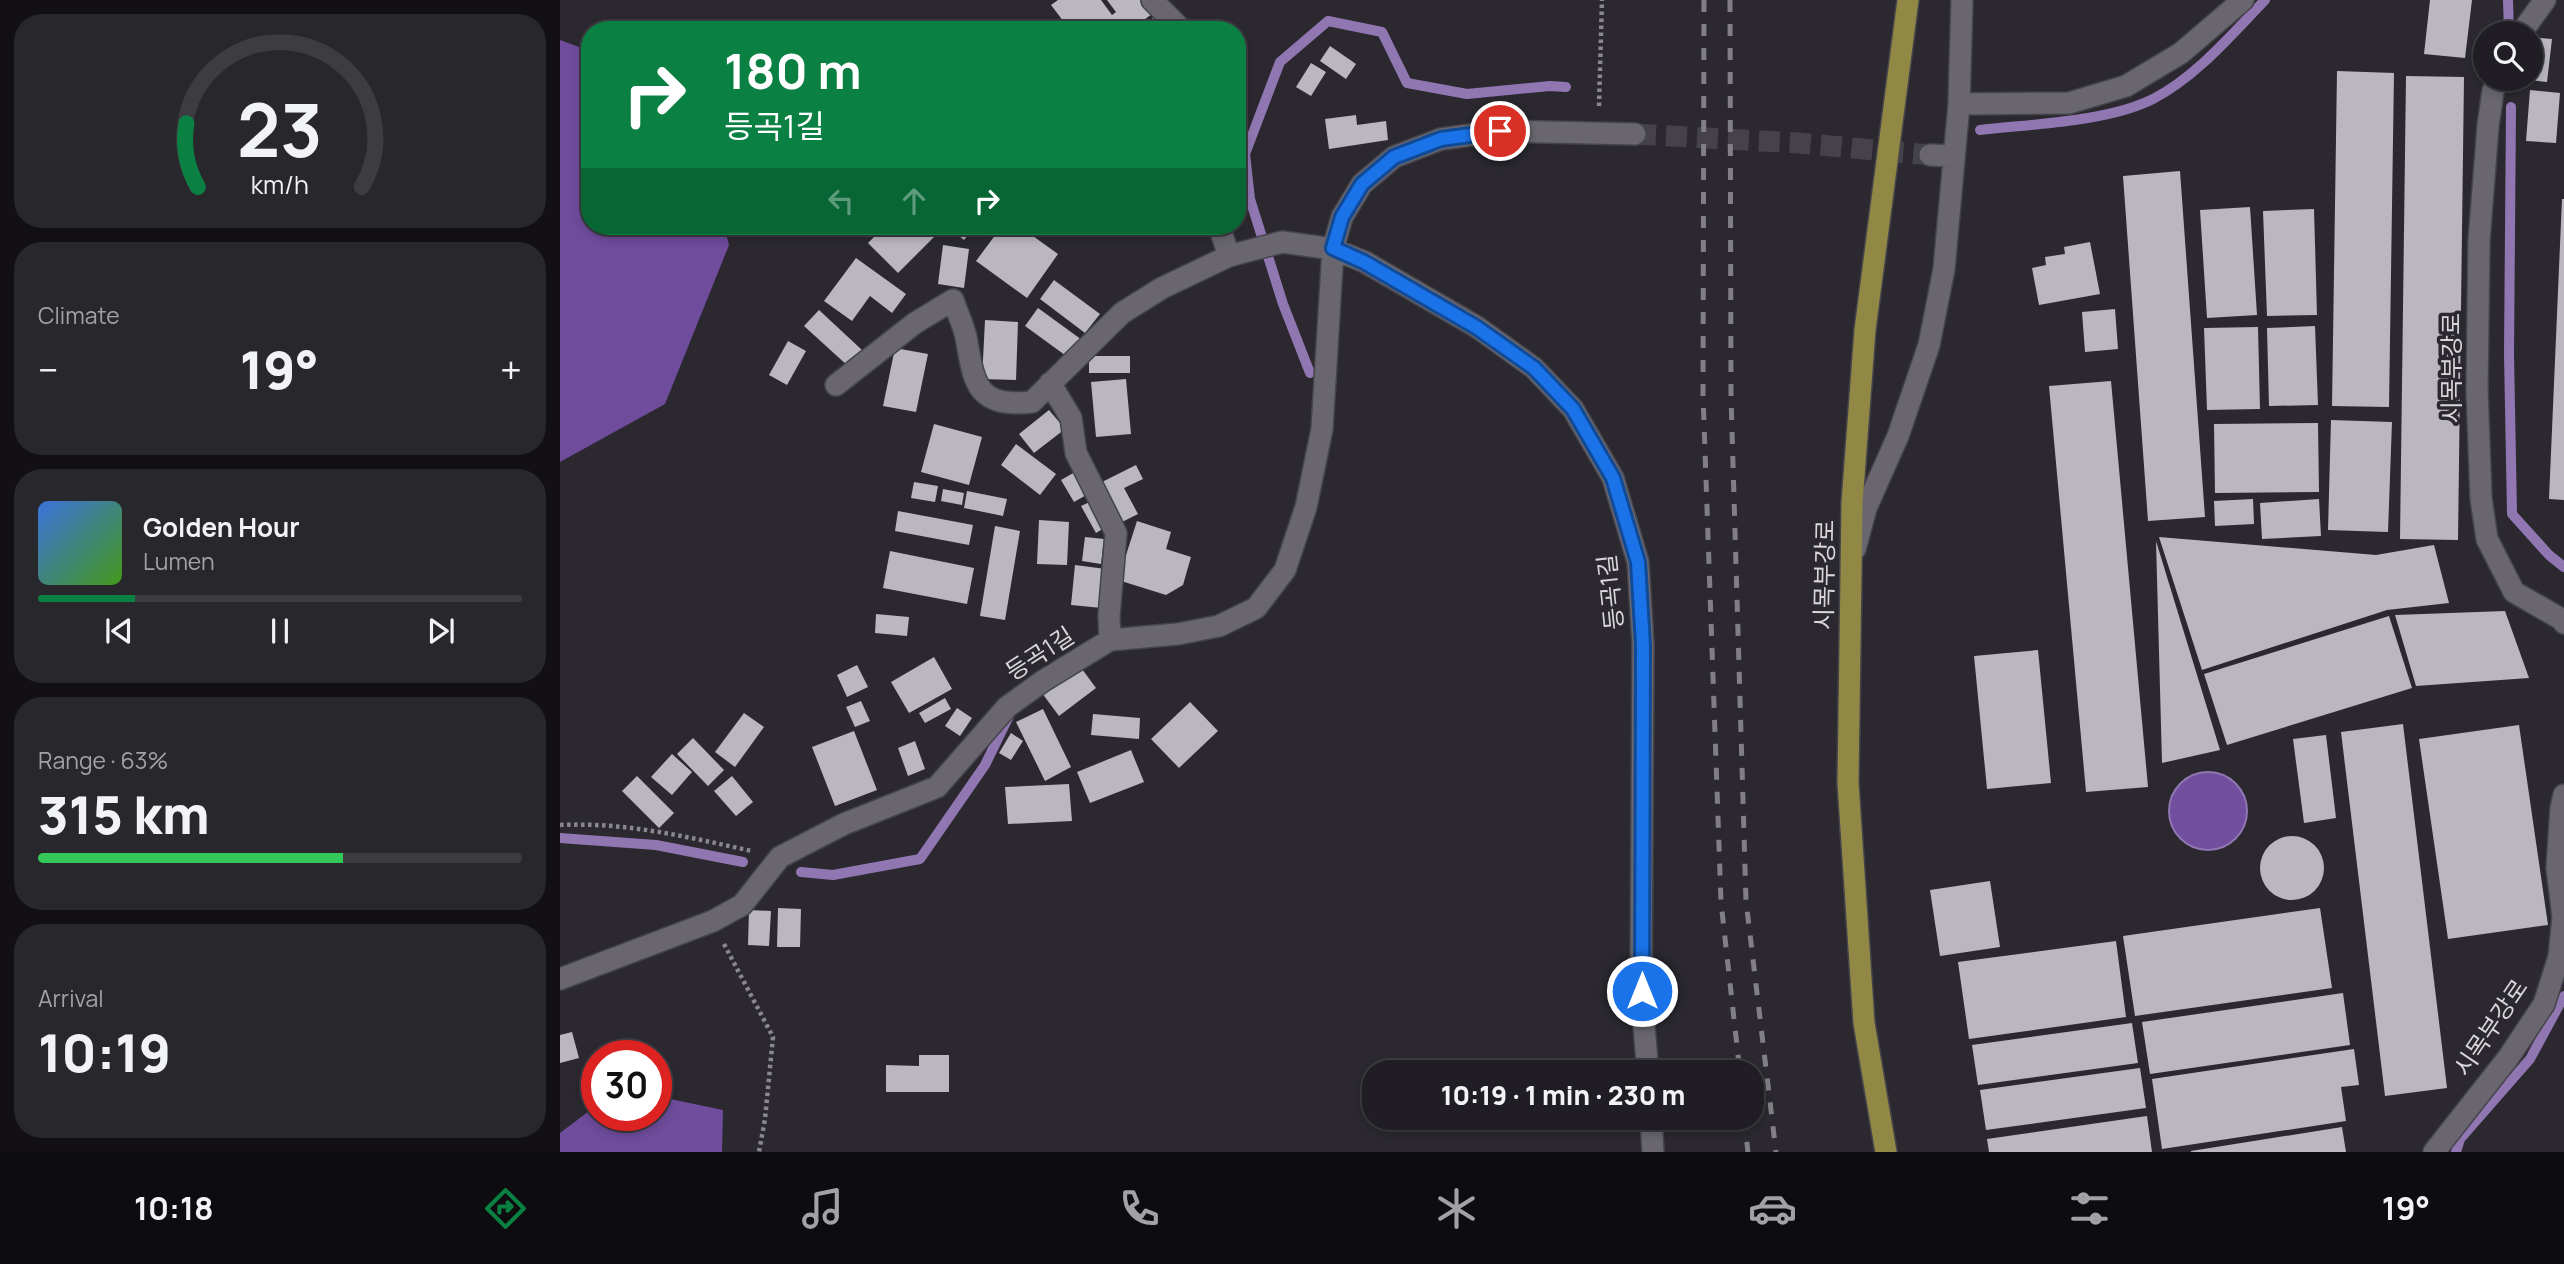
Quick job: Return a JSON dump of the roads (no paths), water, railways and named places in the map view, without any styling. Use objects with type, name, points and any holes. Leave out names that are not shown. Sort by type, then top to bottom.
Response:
[{"type":"main road","name":"시목부강로","points":[[1886,1152],[1864,1023],[1848,783],[1852,503],[1865,330],[1908,0]]},
{"type":"street","points":[[1152,0],[1173,21]]},
{"type":"street","points":[[1851,565],[1866,508],[1898,436],[1929,345],[1944,269],[1959,104],[1962,0]]},
{"type":"street","points":[[1959,104],[2069,103],[2126,86],[2181,52],[2243,0]]},
{"type":"street","points":[[2530,21],[2545,0]]},
{"type":"street","name":"시목부강로","points":[[2493,91],[2480,241],[2477,390],[2481,499],[2487,539],[2514,592],[2561,618],[2564,623]]},
{"type":"street","name":"등곡1길","points":[[560,979],[713,921],[742,905],[780,857],[844,824],[937,787],[1007,707],[1043,681],[1110,640],[1178,634],[1219,626],[1255,608],[1285,570],[1306,507],[1322,429],[1333,248],[1342,217],[1362,184],[1394,157],[1441,139],[1500,131],[1635,134]]},
{"type":"street","points":[[1930,155],[1953,156]]},
{"type":"street","points":[[1225,235],[1237,254]]},
{"type":"street","points":[[836,385],[915,323],[953,300],[965,333],[970,367],[976,385],[996,400],[1012,404],[1031,402],[1122,313],[1162,288],[1237,254],[1282,242],[1333,248]]},
{"type":"street","name":"등곡1길","points":[[1333,248],[1364,262],[1476,327],[1534,368],[1573,409],[1613,478],[1638,562],[1643,645],[1642,991],[1646,1060]]},
{"type":"street","points":[[1050,383],[1070,418],[1076,453],[1116,533],[1109,616],[1110,640]]},
{"type":"street","name":"시목부강로","points":[[2434,1152],[2508,1058],[2544,1003],[2559,957],[2563,917],[2557,868],[2564,795]]},
{"type":"street","points":[[1652,1130],[1653,1152]]},
{"type":"waterway","points":[[1980,130],[2092,117],[2114,113],[2153,99],[2199,67],[2265,0]]},
{"type":"waterway","points":[[2508,0],[2509,21]]},
{"type":"waterway","points":[[1246,151],[1280,62],[1328,21],[1382,32],[1407,83],[1467,94],[1550,86],[1566,87]]},
{"type":"waterway","points":[[2511,107],[2509,354],[2512,514],[2549,555],[2564,567]]},
{"type":"waterway","points":[[1246,163],[1250,199],[1283,304],[1310,373]]},
{"type":"waterway","points":[[801,872],[833,875],[920,859],[985,765],[1009,716]]},
{"type":"waterway","points":[[560,838],[656,845],[743,862]]},
{"type":"waterway","points":[[2456,1152],[2460,1139],[2530,1059],[2564,996]]},
{"type":"tunnel","points":[[1635,134],[1798,143],[1930,155]]},
{"type":"railway","points":[[1704,0],[1703,395],[1721,902],[1739,1060]]},
{"type":"railway","points":[[1730,0],[1731,397],[1746,901],[1776,1152]]},
{"type":"railway","points":[[1745,1130],[1748,1152]]}]
